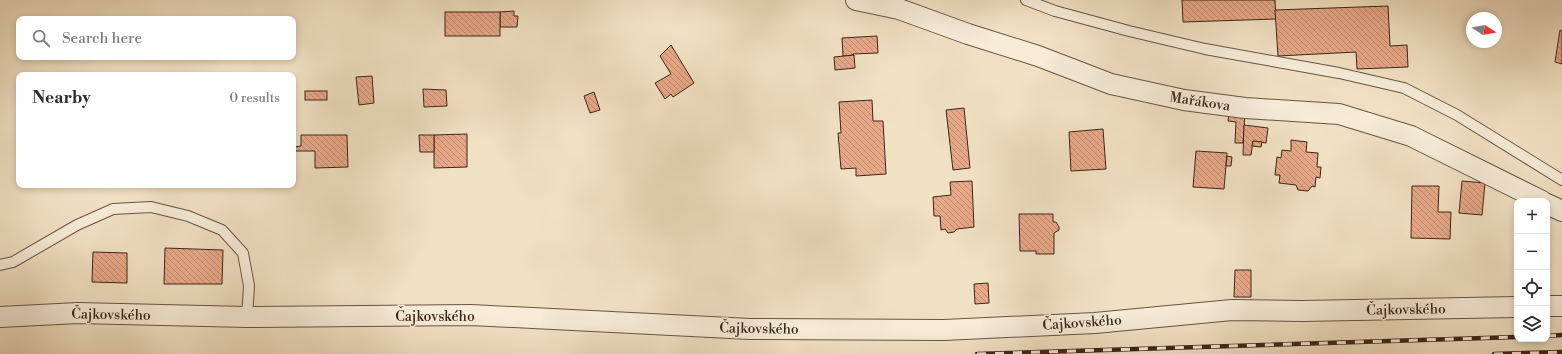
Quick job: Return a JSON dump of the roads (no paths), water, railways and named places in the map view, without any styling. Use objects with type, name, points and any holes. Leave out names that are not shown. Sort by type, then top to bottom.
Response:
[{"type":"street","name":"Mařákova","points":[[856,0],[899,9],[968,34],[1038,56],[1111,84],[1184,100],[1245,108],[1340,114],[1411,136],[1536,198]]},
{"type":"street","points":[[1550,205],[1562,211]]},
{"type":"street","points":[[1550,306],[1562,306]]},
{"type":"street","name":"Čajkovského","points":[[0,317],[78,313],[247,316],[472,315],[750,329],[944,330],[1095,323],[1232,310],[1302,311],[1514,307]]},
{"type":"lane","points":[[1026,0],[1055,11],[1129,31],[1205,49],[1339,73],[1404,88],[1457,115],[1562,180]]},
{"type":"lane","points":[[0,265],[13,262],[77,225],[113,209],[151,207],[188,216],[222,230],[243,253],[249,286],[247,316]]},
{"type":"railway","points":[[1550,336],[1562,335]]},
{"type":"railway","points":[[977,354],[1514,337]]},
{"type":"railway","points":[[1494,354],[1562,352]]}]
